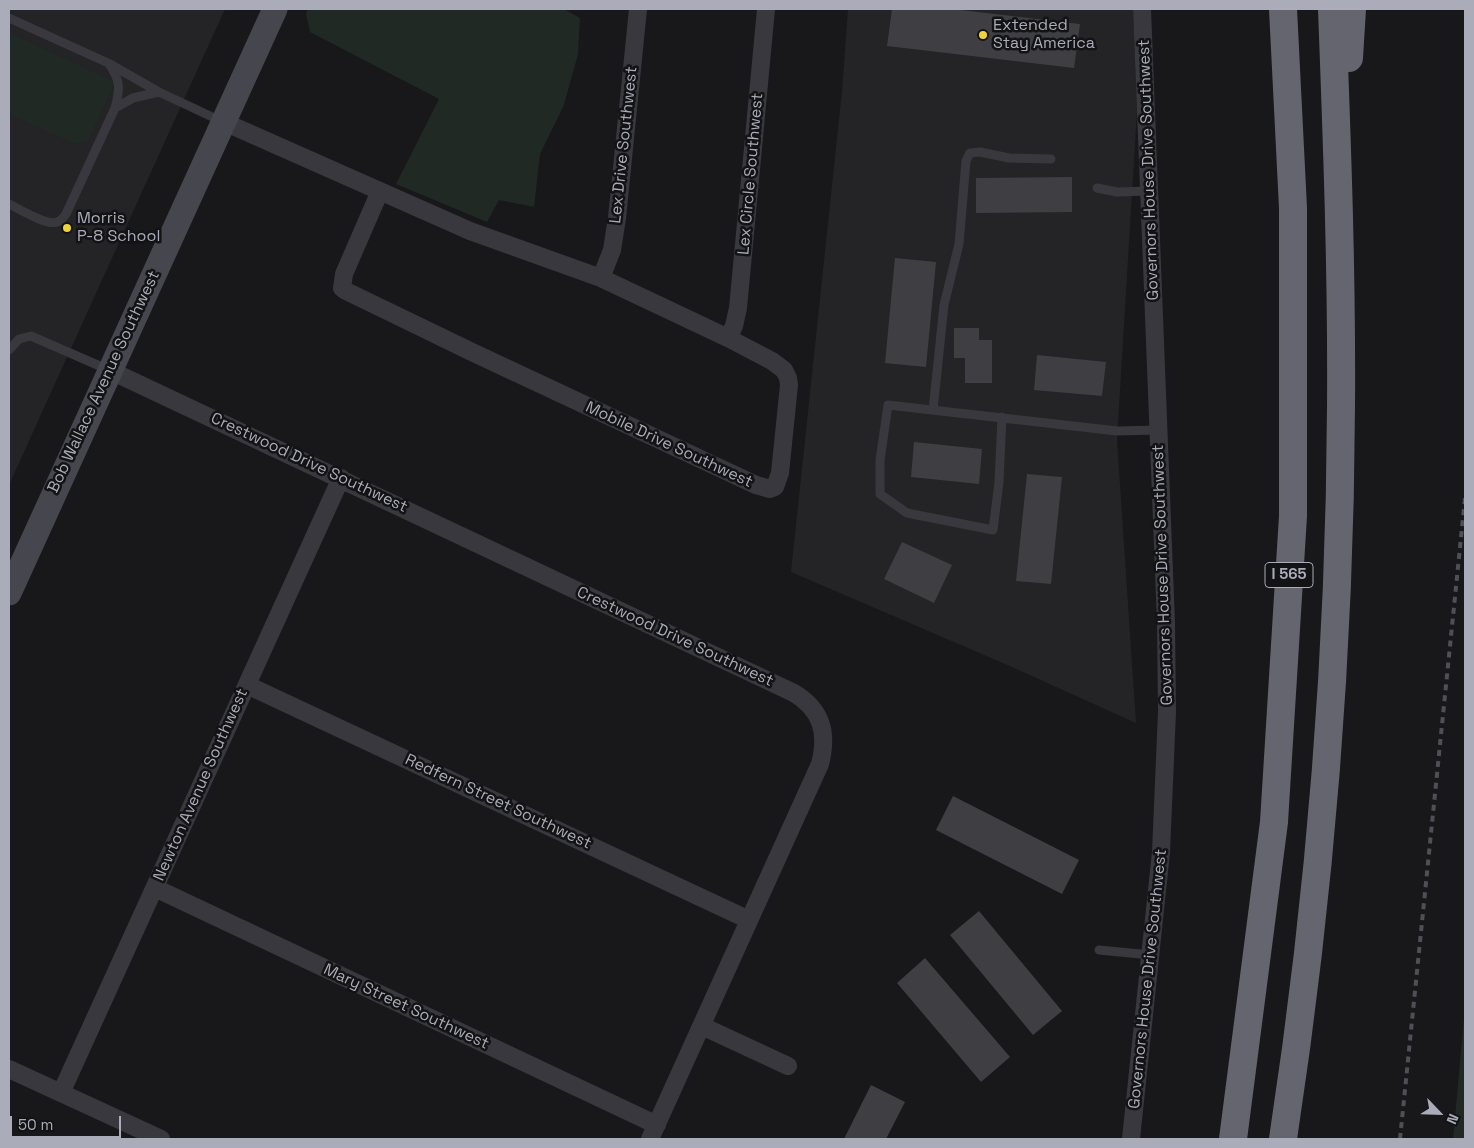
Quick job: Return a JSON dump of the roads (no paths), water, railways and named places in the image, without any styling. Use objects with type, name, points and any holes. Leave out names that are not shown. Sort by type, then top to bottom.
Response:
[{"type":"highway","points":[[1271,9],[1287,100]]},
{"type":"highway","name":"I 565","points":[[1233,1139],[1274,822],[1292,526],[1293,208],[1283,9]]},
{"type":"highway","name":"I 565","points":[[1283,1139],[1317,870],[1334,659],[1341,409],[1338,178],[1332,9]]},
{"type":"highway","points":[[1338,178],[1352,9]]},
{"type":"main road","name":"Bob Wallace Avenue Southwest","points":[[9,593],[275,9]]},
{"type":"street","name":"Lex Drive Southwest","points":[[600,278],[612,250],[617,218],[638,9]]},
{"type":"street","name":"Lex Circle Southwest","points":[[728,338],[734,326],[738,308],[766,9]]},
{"type":"street","name":"Governors House Drive Southwest","points":[[1131,1139],[1162,852],[1167,712],[1166,623],[1142,9]]},
{"type":"street","name":"Mobile Drive Southwest","points":[[224,122],[500,242],[600,278],[728,338],[779,366],[788,378],[789,385],[780,474],[777,484],[773,489],[756,486],[346,291],[342,288],[344,274],[380,191]]},
{"type":"street","name":"Crestwood Drive Southwest","points":[[109,370],[794,693],[810,705],[816,713],[823,731],[823,753],[820,764],[654,1132]]},
{"type":"street","name":"Newton Avenue Southwest","points":[[61,1093],[341,478]]},
{"type":"street","name":"Redfern Street Southwest","points":[[247,685],[749,920]]},
{"type":"street","name":"Mary Street Southwest","points":[[154,888],[654,1132]]},
{"type":"street","points":[[702,1026],[788,1066]]},
{"type":"street","points":[[9,1069],[161,1139]]},
{"type":"lane","points":[[9,18],[108,63],[159,92],[224,122]]},
{"type":"lane","points":[[9,204],[46,221],[57,222],[66,214],[115,108],[118,95],[118,79],[108,63]]},
{"type":"lane","points":[[115,108],[133,98],[159,92]]},
{"type":"lane","points":[[933,410],[944,305],[958,244],[966,161],[970,153],[980,152],[1009,158],[1051,159]]},
{"type":"lane","points":[[1097,188],[1117,192],[1149,191]]},
{"type":"lane","points":[[9,350],[19,339],[32,336],[109,370]]},
{"type":"lane","points":[[1002,417],[999,482],[994,530],[907,513],[880,494],[880,460],[888,405],[1002,417],[1117,431],[1159,430]]},
{"type":"lane","points":[[1098,950],[1151,955]]},
{"type":"railway","points":[[1400,1139],[1465,498]]},
{"type":"place","name":"Extended Stay America","points":[[983,35]]},
{"type":"place","name":"Morris P-8 School","points":[[67,228]]}]
